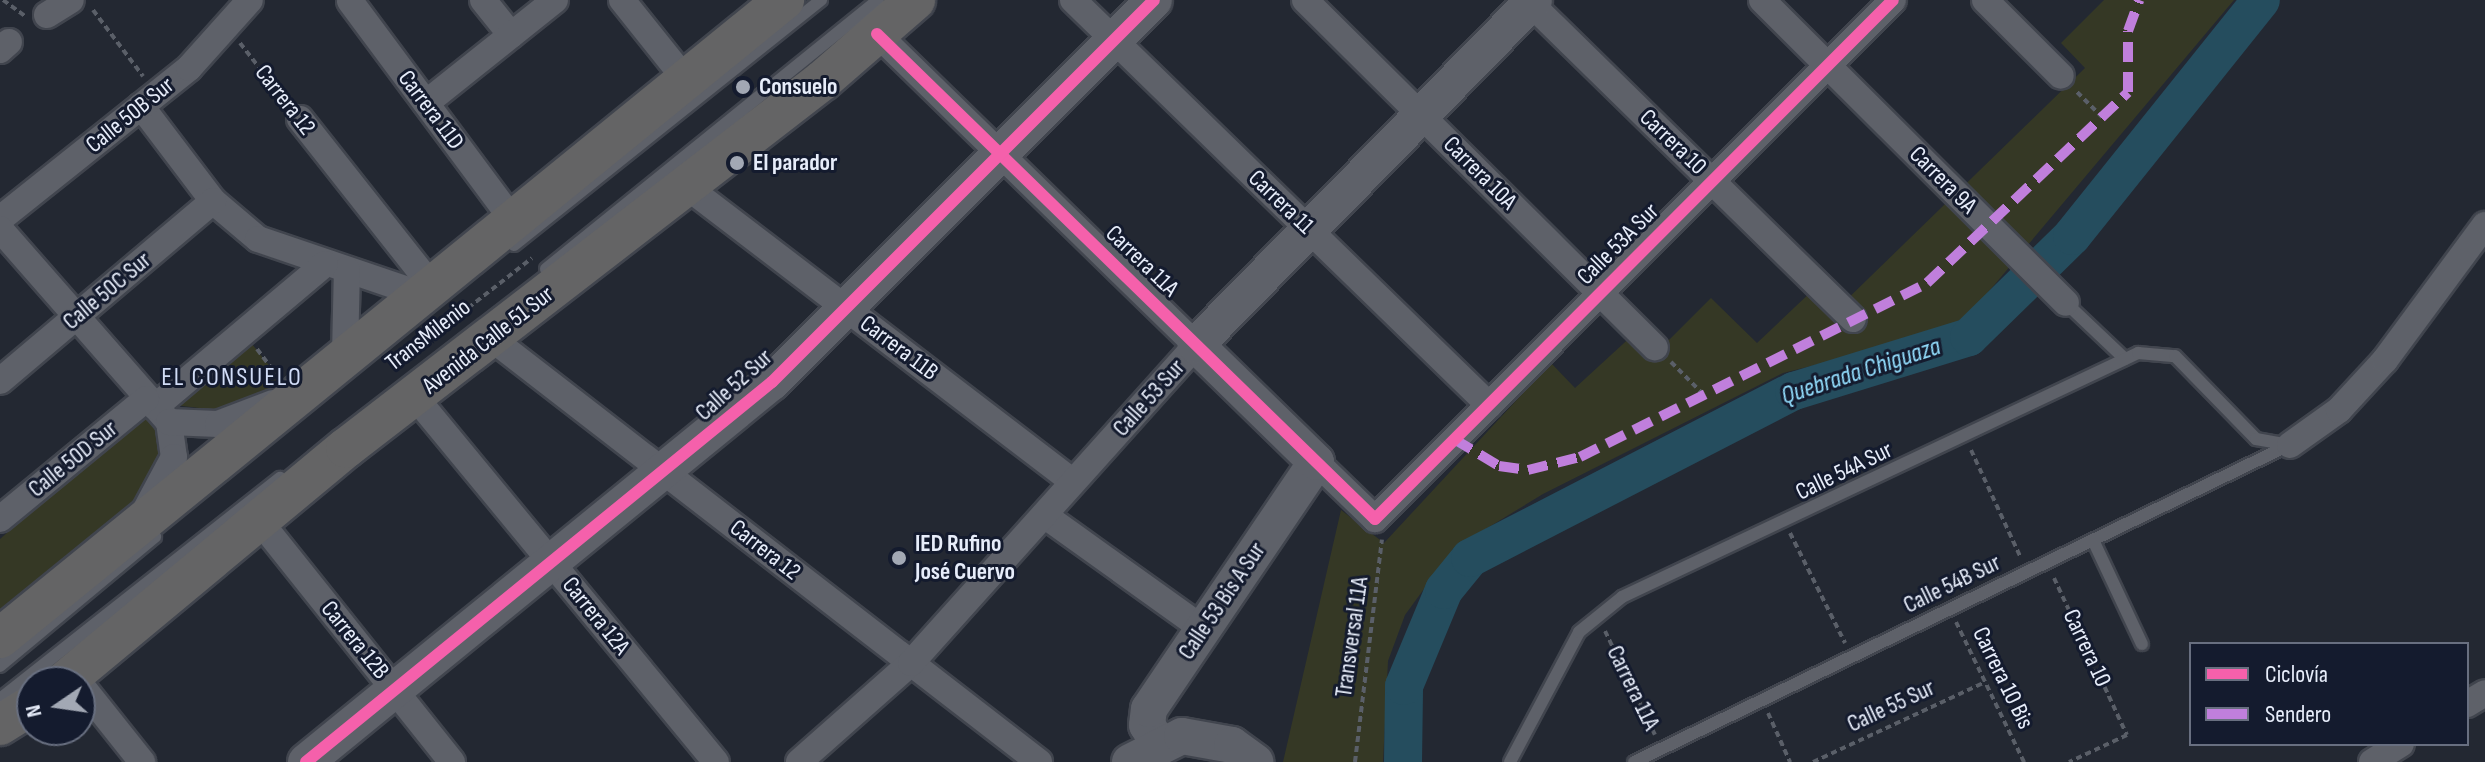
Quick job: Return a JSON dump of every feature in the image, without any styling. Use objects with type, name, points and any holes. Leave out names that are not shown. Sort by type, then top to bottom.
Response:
[{"type":"main road","points":[[0,638],[150,529],[299,389],[438,294],[512,219],[784,0]]},
{"type":"main road","name":"Avenida Calle 51 Sur","points":[[91,666],[258,519],[415,397],[477,319],[686,186],[878,17],[915,0]]},
{"type":"street","points":[[47,15],[71,0]]},
{"type":"street","name":"Calle 50B Sur","points":[[0,219],[149,100],[228,28],[250,0]]},
{"type":"street","points":[[483,0],[511,35]]},
{"type":"street","points":[[426,103],[555,0]]},
{"type":"street","points":[[622,0],[685,79]]},
{"type":"street","name":"Carrera 11","points":[[1073,0],[1489,405]]},
{"type":"street","name":"Calle 52 Sur","points":[[306,762],[666,473],[849,310],[1154,0]]},
{"type":"street","name":"Carrera 10A","points":[[1305,0],[1655,347]]},
{"type":"street","name":"Carrera 9A","points":[[1762,0],[2062,299]]},
{"type":"street","name":"Calle 53A Sur","points":[[1375,519],[1893,0]]},
{"type":"street","points":[[1985,0],[2061,76]]},
{"type":"street","name":"Carrera 11D","points":[[350,1],[512,219]]},
{"type":"street","name":"Calle 53 Sur","points":[[799,762],[911,663],[1196,345],[1530,1]]},
{"type":"street","name":"Carrera 10","points":[[1530,1],[1853,319]]},
{"type":"street","name":"Carrera 11A","points":[[878,17],[1002,155],[1375,519]]},
{"type":"street","points":[[149,100],[213,201],[273,248],[438,294]]},
{"type":"street","name":"Carrera 12","points":[[300,119],[438,294]]},
{"type":"street","name":"Carrera 11B","points":[[686,186],[1073,482]]},
{"type":"street","name":"Calle 50C Sur","points":[[0,381],[213,201]]},
{"type":"street","points":[[2290,445],[2339,410],[2385,360],[2485,225]]},
{"type":"street","points":[[0,229],[157,409],[174,457],[150,529]]},
{"type":"street","points":[[336,267],[345,355]]},
{"type":"street","name":"Calle 50D Sur","points":[[0,519],[157,409],[247,334],[336,267]]},
{"type":"street","name":"Carrera 12","points":[[477,319],[666,473],[1039,762]]},
{"type":"street","points":[[157,409],[218,424],[299,389]]},
{"type":"street","name":"Carrera 12A","points":[[415,397],[716,762]]},
{"type":"street","name":"Calle 53 Bis A Sur","points":[[1144,753],[1147,713],[1316,462]]},
{"type":"street","points":[[1044,515],[1203,629]]},
{"type":"street","name":"Carrera 12B","points":[[258,519],[452,762]]},
{"type":"street","points":[[96,707],[142,762]]},
{"type":"street","points":[[1144,753],[1208,737],[1255,762]]},
{"type":"street","points":[[2372,762],[2398,746]]},
{"type":"lane","points":[[499,257],[821,0]]},
{"type":"lane","points":[[533,280],[878,17]]},
{"type":"lane","name":"Carrera 9A","points":[[2062,299],[2125,359]]},
{"type":"lane","name":"Calle 54A Sur","points":[[1510,762],[1562,659],[1597,614],[2125,359],[2164,352],[2193,370],[2256,439],[2290,445]]},
{"type":"lane","name":"TransMilenio","points":[[324,444],[435,358]]},
{"type":"lane","name":"Calle 54B Sur","points":[[1634,762],[2290,445]]},
{"type":"lane","points":[[0,699],[299,463]]},
{"type":"lane","points":[[0,666],[150,529]]},
{"type":"lane","points":[[2093,540],[2142,644]]},
{"type":"path","points":[[85,0],[149,100]]},
{"type":"path","points":[[2061,76],[2105,120]]},
{"type":"path","points":[[438,294],[477,319],[540,251]]},
{"type":"path","points":[[247,334],[299,389]]},
{"type":"path","points":[[1655,347],[1702,393]]},
{"type":"path","points":[[1964,437],[2027,572]]},
{"type":"path","points":[[1785,524],[1851,657]]},
{"type":"path","points":[[1761,700],[1790,762]]},
{"type":"green space","points":[[2104,0],[2234,0],[1969,315],[1928,337],[1783,373],[1543,494],[1453,549],[1405,615],[1388,661],[1383,762],[1283,762],[1341,510],[1384,543],[1551,363],[1575,388],[1648,321],[1669,340],[1711,298],[1757,343],[1814,289],[1836,310],[2085,68],[2061,43]]},
{"type":"green space","points":[[248,339],[283,383],[224,411],[174,405]]},
{"type":"green space","points":[[145,411],[165,435],[165,447],[133,501],[0,609],[0,539]]},
{"type":"waterway","name":"Quebrada Chiguaza","points":[[1403,762],[1404,686],[1444,590],[1470,558],[1794,391],[1969,337],[2072,236],[2261,0]]},
{"type":"marked path","points":[[1454,439],[1499,466],[1528,470],[1580,457],[1927,283],[2128,92],[2128,31],[2139,0]]},
{"type":"cycle path","points":[[306,762],[772,382],[1154,0]]},
{"type":"cycle path","points":[[877,34],[1375,519],[1893,0]]},
{"type":"place","name":"Consuelo","points":[[743,87]]},
{"type":"place","name":"El parador","points":[[737,163]]},
{"type":"place","name":"IED Rufino José Cuervo","points":[[899,558]]},
{"type":"district","name":"EL CONSUELO","points":[[232,378]]}]
